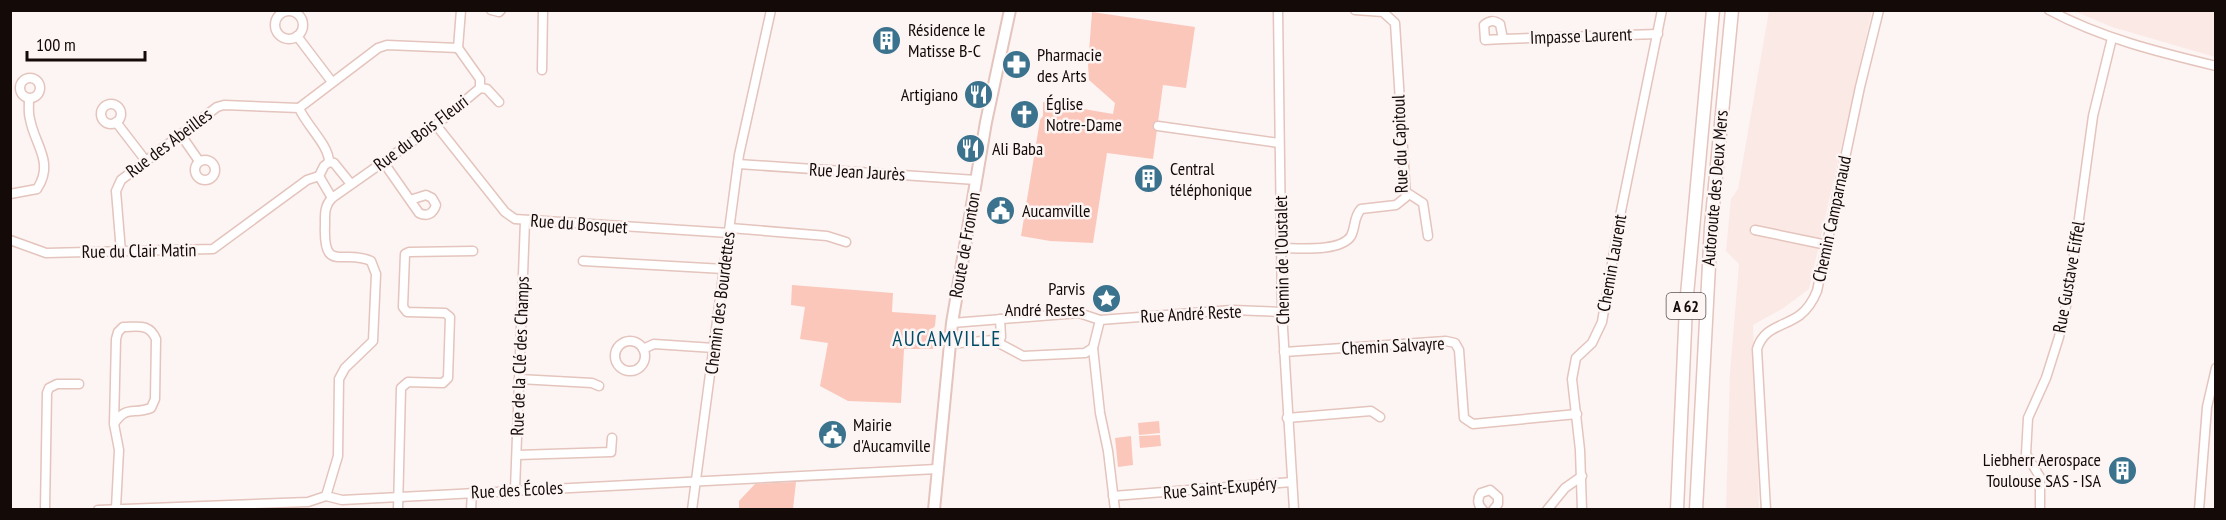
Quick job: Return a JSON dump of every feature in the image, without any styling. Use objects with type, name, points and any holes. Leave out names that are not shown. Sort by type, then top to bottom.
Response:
[{"type":"highway","name":"Autoroute des Deux Mers","points":[[1677,510],[1686,306],[1713,10]]},
{"type":"highway","name":"Autoroute des Deux Mers","points":[[1696,510],[1711,227],[1732,10]]},
{"type":"main road","name":"Route de Fronton","points":[[934,510],[952,323],[986,125],[1010,10]]},
{"type":"street","points":[[329,162],[327,150],[305,121],[299,108],[378,48],[387,45],[459,48],[461,10]]},
{"type":"street","points":[[491,10],[499,12],[501,10]]},
{"type":"street","points":[[542,70],[543,10]]},
{"type":"street","name":"Chemin des Bourdettes","points":[[692,510],[738,164],[771,10]]},
{"type":"street","name":"Chemin de l'Oustalet","points":[[1278,10],[1282,312],[1294,510]]},
{"type":"street","name":"Rue du Capitoul","points":[[1282,249],[1334,247],[1343,244],[1350,237],[1355,218],[1361,209],[1396,205],[1403,202],[1406,197],[1395,23],[1383,12],[1355,10]]},
{"type":"street","name":"Chemin Laurent","points":[[1582,510],[1582,476],[1572,379],[1573,367],[1576,358],[1597,336],[1602,322],[1621,211],[1662,10]]},
{"type":"street","name":"Chemin Camparnaud","points":[[1766,510],[1757,349],[1759,342],[1768,331],[1799,316],[1812,302],[1817,291],[1860,87],[1879,10]]},
{"type":"street","points":[[2049,10],[2069,21],[2112,38],[2216,66]]},
{"type":"street","name":"Impasse Laurent","points":[[1503,39],[1658,34]]},
{"type":"street","points":[[297,36],[332,82]]},
{"type":"street","name":"Rue Gustave Eiffel","points":[[2040,510],[2040,477],[2026,454],[2028,418],[2046,378],[2059,337],[2069,292],[2093,116],[2112,38]]},
{"type":"street","name":"Rue du Bois Fleuri","points":[[332,198],[436,125],[480,88],[480,79],[459,48]]},
{"type":"street","points":[[480,88],[487,89],[499,102]]},
{"type":"street","points":[[10,194],[37,189],[42,180],[43,152],[30,119],[29,99]]},
{"type":"street","name":"Rue des Abeilles","points":[[121,252],[117,185],[121,180],[217,107],[224,105],[299,108]]},
{"type":"street","points":[[117,122],[146,161]]},
{"type":"street","name":"Rue du Bosquet","points":[[436,125],[505,212],[515,219],[828,236],[846,242]]},
{"type":"street","points":[[1158,126],[1279,143]]},
{"type":"street","points":[[181,135],[199,162]]},
{"type":"street","points":[[326,496],[338,456],[339,378],[345,368],[373,341],[376,274],[371,261],[336,257],[330,255],[325,249],[326,208],[332,198],[319,176],[329,162]]},
{"type":"street","points":[[329,162],[334,163],[351,184]]},
{"type":"street","points":[[384,163],[410,200]]},
{"type":"street","name":"Rue Jean Jaurès","points":[[738,164],[976,180]]},
{"type":"street","name":"Rue du Clair Matin","points":[[10,240],[46,253],[213,249],[307,180],[319,176]]},
{"type":"street","points":[[1406,192],[1423,203],[1428,236]]},
{"type":"street","name":"Rue de la Clé des Champs","points":[[515,490],[525,221]]},
{"type":"street","points":[[1755,230],[1827,245]]},
{"type":"street","points":[[398,510],[401,388],[408,382],[443,383],[448,378],[450,317],[445,313],[407,312],[403,307],[405,254],[409,252],[473,252]]},
{"type":"street","points":[[583,261],[724,269]]},
{"type":"street","name":"Rue André Reste","points":[[952,323],[1079,313],[1100,320],[1232,310],[1282,312]]},
{"type":"street","points":[[999,343],[1000,319]]},
{"type":"street","points":[[1100,320],[1093,348],[1115,510]]},
{"type":"street","points":[[114,424],[120,414],[126,411],[142,411],[151,408],[155,399],[156,339],[153,330],[146,326],[123,327],[116,339],[114,424],[119,450],[116,508]]},
{"type":"street","points":[[949,344],[993,340],[1017,354],[1030,357],[1085,352],[1093,348]]},
{"type":"street","name":"Chemin Salvayre","points":[[1284,352],[1446,341],[1455,343],[1459,350],[1464,418],[1473,424],[1577,414]]},
{"type":"street","points":[[644,349],[654,344],[714,348]]},
{"type":"street","points":[[2199,510],[2207,407],[2216,368]]},
{"type":"street","points":[[519,378],[592,383],[599,386]]},
{"type":"street","points":[[45,510],[47,393],[49,388],[57,384],[79,384]]},
{"type":"street","points":[[1287,418],[1371,411],[1380,417]]},
{"type":"street","points":[[517,455],[611,452],[612,438]]},
{"type":"street","name":"Rue des Écoles","points":[[98,510],[308,502],[326,496],[342,500],[937,469]]},
{"type":"street","points":[[1547,510],[1565,488],[1582,476]]},
{"type":"street","name":"Rue Saint-Exupéry","points":[[1113,496],[1292,482]]},
{"type":"street","points":[[1484,510],[1479,505],[1478,498],[1481,493],[1490,490],[1498,497],[1498,504],[1493,510]]},
{"type":"street","points":[[471,510],[472,492]]},
{"type":"shaded area","points":[[1769,11],[1872,11],[1809,289],[1782,309],[1753,325],[1759,509],[1726,509],[1730,373],[1739,264],[1726,251],[1731,199],[1738,189]]},
{"type":"shaded area","points":[[2074,11],[2215,11],[2215,57],[2112,27]]},
{"type":"shaded area","points":[[1092,12],[1195,27],[1186,88],[1163,85],[1153,159],[1107,153],[1093,243],[1050,241],[1021,236],[1040,120],[1043,116],[1043,102],[1113,114],[1115,103],[1089,80]]},
{"type":"shaded area","points":[[792,285],[893,293],[892,312],[936,315],[935,326],[931,330],[931,338],[934,341],[933,349],[904,349],[901,403],[848,401],[820,386],[828,343],[800,339],[805,307],[791,305]]},
{"type":"shaded area","points":[[1159,421],[1160,433],[1139,435],[1138,423]]},
{"type":"shaded area","points":[[1160,435],[1161,446],[1140,448],[1139,436]]},
{"type":"shaded area","points":[[1131,436],[1133,465],[1118,467],[1115,438]]},
{"type":"shaded area","points":[[796,482],[793,509],[739,509],[739,501],[755,484]]},
{"type":"place","name":"Résidence le Matisse B-C","points":[[887,40]]},
{"type":"place","name":"Pharmacie des Arts","points":[[1016,65]]},
{"type":"place","name":"Artigiano","points":[[979,95]]},
{"type":"place","name":"Église Notre-Dame","points":[[1025,114]]},
{"type":"place","name":"Ali Baba","points":[[971,149]]},
{"type":"place","name":"Central téléphonique","points":[[1149,179]]},
{"type":"place","name":"Aucamville","points":[[1001,211]]},
{"type":"place","name":"Parvis André Restes","points":[[1106,299]]},
{"type":"place","name":"Mairie d'Aucamville","points":[[832,435]]},
{"type":"place","name":"Liebherr Aerospace Toulouse SAS - ISA","points":[[2122,470]]},
{"type":"district","name":"AUCAMVILLE","points":[[947,339]]}]
